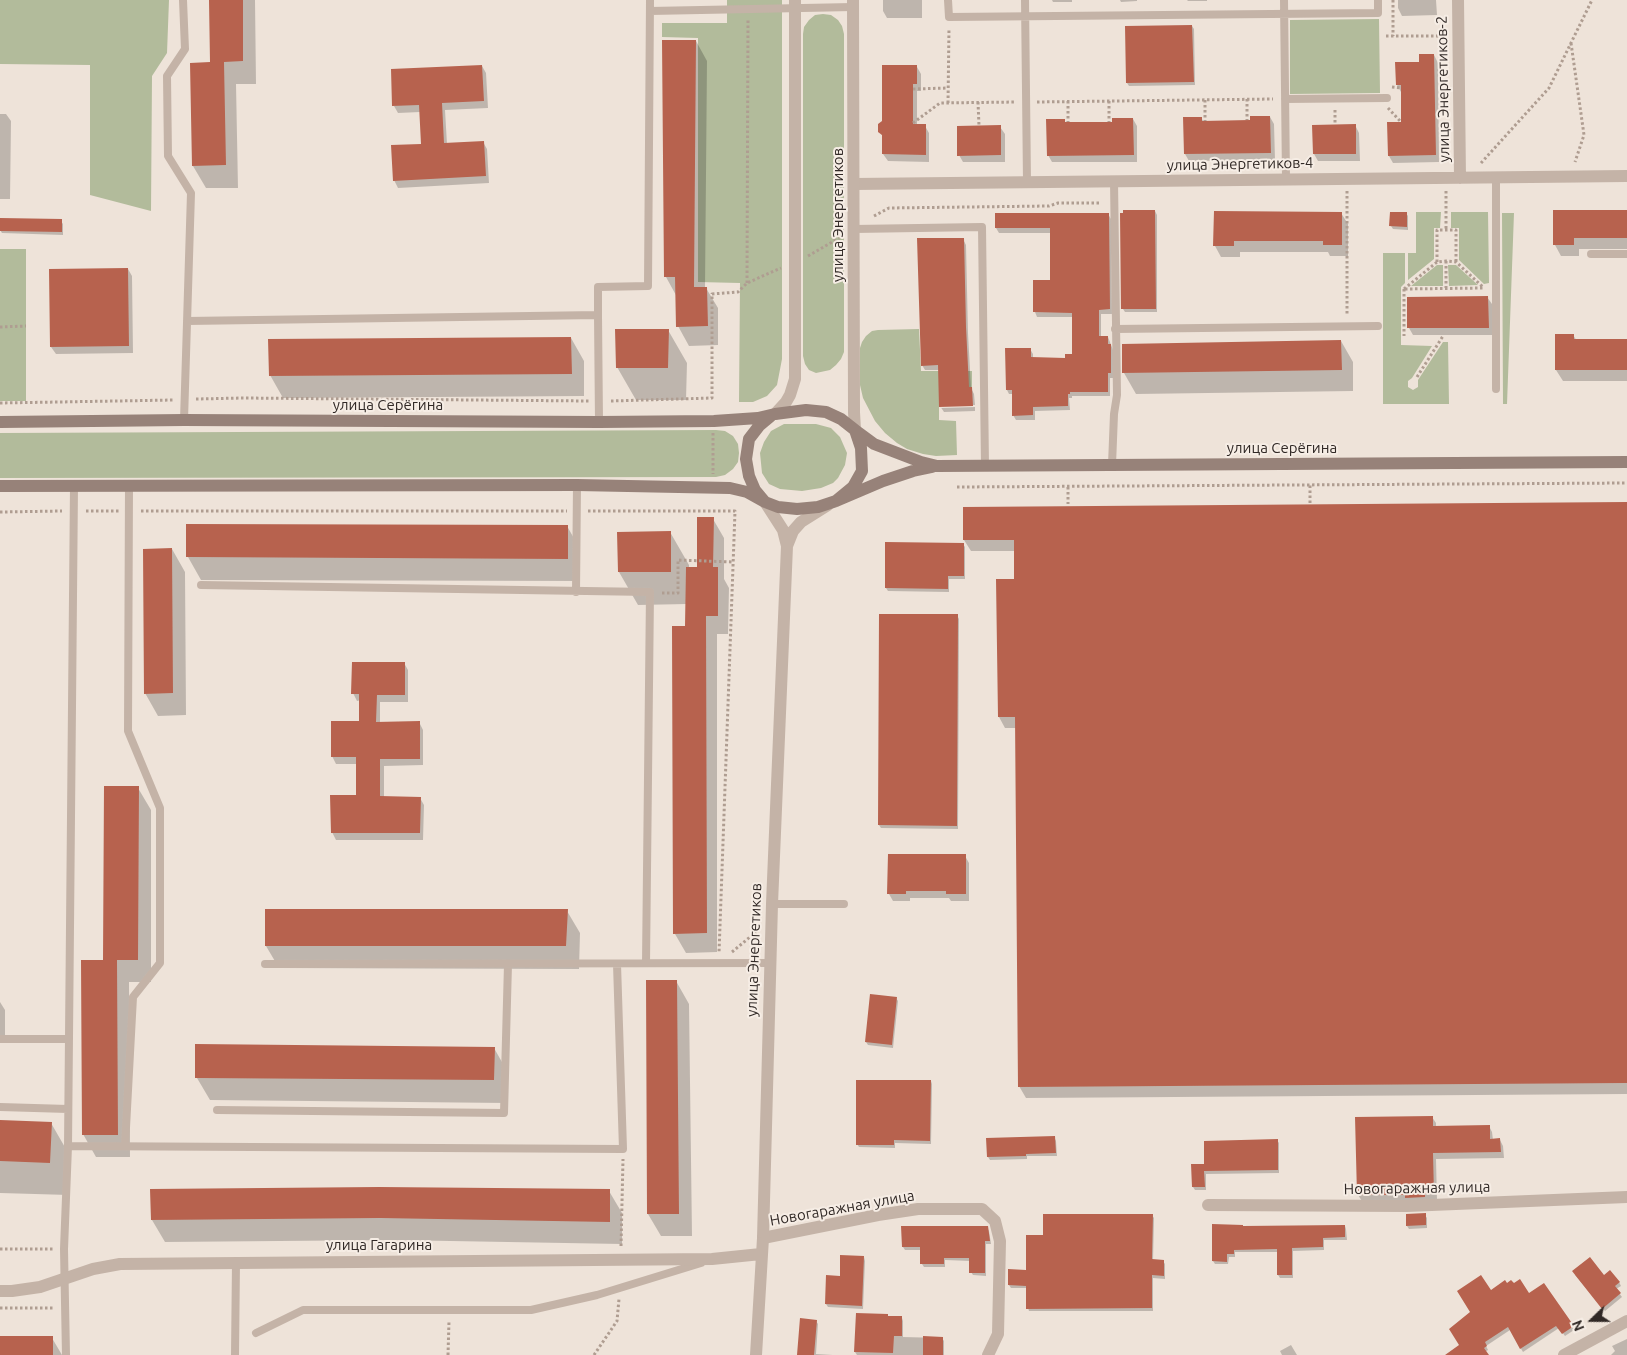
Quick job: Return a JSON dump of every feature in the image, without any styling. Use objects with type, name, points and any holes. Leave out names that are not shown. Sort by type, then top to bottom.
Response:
[{"type":"main road","points":[[765,502],[755,490],[749,476],[746,459],[749,439],[759,426],[775,414],[806,410],[826,412],[841,419],[874,444],[914,460],[937,466]]},
{"type":"main road","name":"улица Серёгина","points":[[0,422],[184,420],[714,421],[758,418],[775,414]]},
{"type":"main road","points":[[836,501],[853,487],[862,471],[861,448],[855,430]]},
{"type":"main road","name":"улица Серёгина","points":[[937,466],[1627,462]]},
{"type":"main road","points":[[0,486],[576,485],[730,488],[747,492],[778,507],[797,510],[818,507],[912,471],[937,466]]},
{"type":"street","name":"улица Энергетиков-2","points":[[1458,0],[1460,178]]},
{"type":"street","points":[[775,414],[790,395],[795,379],[795,4]]},
{"type":"street","name":"улица Энергетиков","points":[[853,4],[854,184],[849,232],[855,430]]},
{"type":"street","name":"улица Энергетиков-4","points":[[854,184],[1627,176]]},
{"type":"street","points":[[787,546],[793,531],[801,522],[836,501]]},
{"type":"street","points":[[765,502],[783,530],[787,546]]},
{"type":"street","name":"улица Энергетиков","points":[[756,1355],[763,1238],[771,920],[787,546]]},
{"type":"street","name":"Новогаражная улица","points":[[1208,1205],[1406,1206],[1627,1197]]},
{"type":"street","name":"Новогаражная улица","points":[[763,1238],[918,1209],[982,1210],[995,1221],[1000,1241],[998,1334],[988,1355]]},
{"type":"street","name":"улица Гагарина","points":[[0,1291],[40,1287],[93,1269],[120,1264],[712,1259],[761,1254]]},
{"type":"street","points":[[1564,1355],[1627,1321]]},
{"type":"lane","points":[[183,0],[185,49],[167,76],[167,120],[168,156],[191,193],[184,420]]},
{"type":"lane","points":[[599,422],[598,287],[648,286],[650,0]]},
{"type":"lane","points":[[682,0],[683,10]]},
{"type":"lane","points":[[948,0],[949,17],[1378,13],[1378,0]]},
{"type":"lane","points":[[1024,0],[1027,182]]},
{"type":"lane","points":[[1284,0],[1286,179]]},
{"type":"lane","points":[[650,11],[748,10],[795,4],[853,4]]},
{"type":"lane","points":[[1285,99],[1387,98]]},
{"type":"lane","points":[[1496,177],[1496,389]]},
{"type":"lane","points":[[1112,465],[1114,414],[1117,394],[1114,181]]},
{"type":"lane","points":[[849,232],[982,227],[985,466]]},
{"type":"lane","points":[[1591,254],[1627,254]]},
{"type":"lane","points":[[187,321],[598,315]]},
{"type":"lane","points":[[1115,329],[1378,326]]},
{"type":"lane","points":[[576,485],[576,592]]},
{"type":"lane","points":[[66,1355],[64,1249],[68,1146],[74,486]]},
{"type":"lane","points":[[125,1146],[133,996],[160,964],[160,808],[128,731],[129,486]]},
{"type":"lane","points":[[201,585],[650,592],[646,963]]},
{"type":"lane","points":[[772,904],[844,904]]},
{"type":"lane","points":[[265,964],[770,963]]},
{"type":"lane","points":[[217,1110],[504,1113],[508,964]]},
{"type":"lane","points":[[68,1146],[623,1149],[617,964]]},
{"type":"lane","points":[[0,1039],[69,1039]]},
{"type":"lane","points":[[0,1107],[68,1109]]},
{"type":"lane","points":[[256,1333],[304,1310],[531,1310],[597,1295],[712,1259]]},
{"type":"lane","points":[[235,1355],[236,1262]]},
{"type":"path","points":[[1393,0],[1393,36]]},
{"type":"path","points":[[1460,178],[1481,162],[1549,88],[1592,0]]},
{"type":"path","points":[[747,283],[748,10]]},
{"type":"path","points":[[948,103],[949,17]]},
{"type":"path","points":[[1386,36],[1458,36]]},
{"type":"path","points":[[1570,177],[1584,135],[1571,43]]},
{"type":"path","points":[[913,89],[948,88]]},
{"type":"path","points":[[1387,98],[1387,108],[1401,122]]},
{"type":"path","points":[[913,123],[940,103],[1285,99]]},
{"type":"path","points":[[1205,100],[1205,121]]},
{"type":"path","points":[[1247,100],[1247,120]]},
{"type":"path","points":[[1068,101],[1068,122]]},
{"type":"path","points":[[1109,101],[1109,122]]},
{"type":"path","points":[[978,102],[979,126]]},
{"type":"path","points":[[1446,178],[1446,231]]},
{"type":"path","points":[[1347,179],[1348,326]]},
{"type":"path","points":[[868,220],[889,208],[1049,206],[1058,203],[1099,203]]},
{"type":"path","points":[[1437,262],[1437,230],[1456,230],[1456,262]]},
{"type":"path","points":[[803,259],[849,232]]},
{"type":"path","points":[[1404,289],[1437,262],[1446,261],[1456,262],[1484,288]]},
{"type":"path","points":[[1446,261],[1446,288]]},
{"type":"path","points":[[194,399],[631,401],[712,398],[712,294],[738,292],[747,283],[782,268]]},
{"type":"path","points":[[1404,289],[1496,288]]},
{"type":"path","points":[[1404,289],[1404,336]]},
{"type":"path","points":[[0,327],[26,326]]},
{"type":"path","points":[[1417,377],[1443,336]]},
{"type":"path","points":[[0,403],[174,400]]},
{"type":"path","points":[[713,431],[713,476]]},
{"type":"path","points":[[957,487],[1627,483]]},
{"type":"path","points":[[1310,485],[1310,503]]},
{"type":"path","points":[[1068,487],[1068,504]]},
{"type":"path","points":[[0,512],[735,512],[718,963]]},
{"type":"path","points":[[650,592],[678,593],[678,560],[733,562]]},
{"type":"path","points":[[718,963],[771,920]]},
{"type":"path","points":[[621,1260],[623,1149]]},
{"type":"path","points":[[0,1249],[64,1249]]},
{"type":"path","points":[[0,1308],[66,1309]]},
{"type":"path","points":[[448,1355],[449,1310]]},
{"type":"path","points":[[594,1355],[617,1321]]},
{"type":"green space","points":[[0,0],[169,0],[167,53],[152,76],[151,211],[90,195],[90,65],[0,64]]},
{"type":"green space","points":[[727,0],[782,0],[782,359],[777,385],[767,396],[753,402],[739,402],[740,283],[698,282],[698,38],[662,37],[662,23],[727,23]]},
{"type":"green space","points":[[815,15],[831,15],[838,20],[844,34],[844,352],[841,359],[830,370],[816,373],[809,370],[803,356],[803,34],[804,27],[809,20]]},
{"type":"green space","points":[[1379,19],[1380,93],[1290,94],[1290,20]]},
{"type":"green space","points":[[1416,212],[1441,212],[1440,228],[1434,228],[1434,259],[1408,280],[1408,253],[1416,253]]},
{"type":"green space","points":[[1451,212],[1488,212],[1489,283],[1484,284],[1459,260],[1459,228],[1451,228]]},
{"type":"green space","points":[[1502,213],[1514,213],[1507,404],[1503,404]]},
{"type":"green space","points":[[0,249],[26,249],[26,401],[0,401]]},
{"type":"green space","points":[[1383,253],[1405,253],[1405,283],[1401,287],[1401,345],[1432,346],[1412,378],[1408,381],[1408,387],[1413,390],[1418,387],[1418,380],[1443,342],[1448,342],[1449,404],[1383,404]]},
{"type":"green space","points":[[1437,265],[1443,265],[1443,286],[1411,286]]},
{"type":"green space","points":[[1448,265],[1456,265],[1478,285],[1449,286]]},
{"type":"green space","points":[[919,329],[921,371],[972,371],[972,387],[939,388],[939,420],[956,421],[957,455],[936,456],[923,454],[907,449],[897,443],[875,421],[863,398],[860,385],[860,348],[866,336],[872,331],[878,330]]},
{"type":"green space","points":[[784,424],[816,424],[831,428],[840,437],[847,453],[845,465],[833,483],[821,488],[802,491],[780,489],[769,484],[762,473],[760,453],[771,431]]},
{"type":"green space","points":[[725,431],[733,436],[738,444],[739,453],[738,462],[733,469],[725,475],[716,477],[0,478],[0,433]]},
{"type":"building","points":[[209,0],[243,0],[243,61],[224,62],[226,165],[192,166],[190,63],[210,62]]},
{"type":"building","points":[[1192,25],[1194,82],[1126,83],[1125,26]]},
{"type":"building","points":[[662,40],[696,40],[694,287],[707,287],[708,326],[676,327],[675,277],[664,277]]},
{"type":"building","points":[[1419,54],[1434,54],[1436,155],[1388,156],[1387,122],[1401,122],[1401,85],[1396,85],[1395,62],[1419,62]]},
{"type":"building","points":[[482,65],[484,101],[442,103],[444,143],[484,141],[486,176],[393,181],[391,145],[421,144],[419,105],[392,106],[391,69]]},
{"type":"building","points":[[882,65],[917,65],[917,84],[913,84],[913,124],[926,124],[926,155],[882,154],[882,135],[878,132],[878,124],[882,121]]},
{"type":"building","points":[[1250,116],[1270,116],[1271,153],[1184,154],[1183,117],[1202,117],[1202,121],[1250,120]]},
{"type":"building","points":[[1112,118],[1133,118],[1134,155],[1047,156],[1046,119],[1065,119],[1065,122],[1112,122]]},
{"type":"building","points":[[1356,124],[1356,154],[1313,154],[1312,125]]},
{"type":"building","points":[[1001,125],[1001,155],[957,156],[957,126]]},
{"type":"building","points":[[1123,210],[1155,210],[1156,309],[1121,309],[1120,213],[1123,213]]},
{"type":"building","points":[[1553,210],[1627,210],[1627,238],[1574,238],[1574,245],[1553,245]]},
{"type":"building","points":[[1214,211],[1342,212],[1342,245],[1323,245],[1323,241],[1234,241],[1234,246],[1213,246]]},
{"type":"building","points":[[1390,212],[1407,212],[1407,227],[1389,226]]},
{"type":"building","points":[[995,213],[1109,213],[1110,309],[1099,310],[1099,336],[1108,336],[1108,344],[1111,344],[1111,373],[1108,373],[1108,392],[1070,392],[1068,394],[1068,406],[1033,407],[1033,415],[1012,416],[1012,390],[1006,390],[1005,348],[1031,348],[1031,357],[1065,358],[1065,354],[1072,354],[1072,313],[1033,312],[1033,280],[1050,280],[1050,228],[995,228]]},
{"type":"building","points":[[0,218],[62,219],[62,232],[0,231]]},
{"type":"building","points":[[917,238],[964,238],[969,387],[972,387],[973,406],[939,407],[938,365],[921,366]]},
{"type":"building","points":[[128,268],[129,346],[50,347],[49,269]]},
{"type":"building","points":[[1488,296],[1489,328],[1407,328],[1407,297]]},
{"type":"building","points":[[615,329],[669,329],[668,368],[616,368]]},
{"type":"building","points":[[1555,334],[1574,334],[1574,339],[1627,339],[1627,370],[1555,370]]},
{"type":"building","points":[[571,337],[572,374],[269,376],[268,339]]},
{"type":"building","points":[[1341,340],[1342,370],[1122,373],[1122,344]]},
{"type":"building","points":[[1627,502],[1627,1083],[1018,1087],[1015,717],[998,717],[996,579],[1014,579],[1014,540],[963,540],[963,507]]},
{"type":"building","points":[[697,517],[714,517],[713,567],[718,567],[718,616],[706,616],[707,933],[673,934],[672,626],[685,626],[686,567],[697,567]]},
{"type":"building","points":[[186,524],[568,525],[568,559],[186,557]]},
{"type":"building","points":[[671,531],[671,572],[618,572],[617,532]]},
{"type":"building","points":[[885,542],[964,543],[964,576],[948,576],[948,589],[885,588]]},
{"type":"building","points":[[172,548],[173,693],[144,694],[143,549]]},
{"type":"building","points":[[879,614],[958,614],[957,826],[878,825]]},
{"type":"building","points":[[352,662],[405,662],[405,695],[377,695],[376,722],[420,721],[420,759],[380,759],[380,796],[421,797],[420,833],[331,833],[330,795],[356,795],[356,757],[331,757],[331,721],[359,721],[359,694],[351,694]]},
{"type":"building","points":[[104,786],[139,786],[138,960],[117,960],[118,1135],[82,1135],[81,960],[103,960]]},
{"type":"building","points":[[888,854],[966,854],[966,894],[946,894],[946,891],[906,891],[906,894],[887,894]]},
{"type":"building","points":[[265,909],[568,909],[566,946],[265,946]]},
{"type":"building","points":[[646,980],[677,980],[679,1214],[647,1214]]},
{"type":"building","points":[[870,994],[897,997],[892,1045],[865,1042]]},
{"type":"building","points":[[195,1044],[495,1047],[494,1080],[195,1078]]},
{"type":"building","points":[[856,1080],[931,1080],[930,1141],[894,1140],[894,1145],[856,1145]]},
{"type":"building","points":[[1433,1116],[1433,1126],[1490,1125],[1490,1139],[1500,1138],[1501,1152],[1433,1153],[1434,1194],[1425,1194],[1425,1197],[1405,1198],[1405,1195],[1357,1195],[1355,1117]]},
{"type":"building","points":[[0,1120],[52,1122],[50,1163],[0,1161]]},
{"type":"building","points":[[1055,1136],[1056,1153],[987,1157],[986,1138]]},
{"type":"building","points":[[1278,1139],[1278,1170],[1204,1171],[1205,1187],[1192,1187],[1191,1164],[1204,1164],[1204,1141]]},
{"type":"building","points":[[379,1187],[610,1189],[610,1222],[380,1218],[151,1220],[150,1189]]},
{"type":"building","points":[[1426,1213],[1426,1225],[1406,1226],[1406,1214]]},
{"type":"building","points":[[1043,1214],[1153,1214],[1152,1259],[1164,1260],[1164,1276],[1152,1275],[1152,1308],[1026,1309],[1026,1286],[1008,1285],[1008,1269],[1026,1270],[1026,1235],[1043,1235]]},
{"type":"building","points":[[1212,1224],[1243,1226],[1345,1225],[1345,1237],[1323,1238],[1323,1247],[1292,1248],[1292,1275],[1277,1275],[1277,1249],[1234,1250],[1234,1254],[1227,1254],[1227,1262],[1212,1261]]},
{"type":"building","points":[[901,1226],[988,1226],[990,1241],[985,1241],[985,1273],[969,1273],[969,1258],[944,1258],[944,1264],[920,1264],[920,1247],[902,1247]]},
{"type":"building","points":[[840,1255],[864,1256],[862,1306],[825,1304],[826,1275],[840,1276]]},
{"type":"building","points":[[1590,1257],[1604,1275],[1610,1270],[1620,1282],[1615,1286],[1621,1293],[1602,1309],[1572,1271]]},
{"type":"building","points":[[1481,1275],[1491,1290],[1505,1280],[1507,1283],[1511,1280],[1514,1283],[1520,1279],[1529,1293],[1544,1283],[1574,1326],[1562,1334],[1556,1326],[1520,1349],[1508,1327],[1485,1342],[1487,1346],[1484,1348],[1489,1355],[1445,1355],[1459,1345],[1449,1329],[1470,1312],[1457,1291]]},
{"type":"building","points":[[856,1313],[902,1316],[902,1336],[894,1336],[893,1353],[854,1352]]},
{"type":"building","points":[[800,1318],[817,1320],[814,1355],[797,1355]]},
{"type":"building","points":[[0,1336],[53,1336],[53,1355],[0,1355]]},
{"type":"building","points":[[923,1336],[943,1337],[943,1355],[923,1355]]}]
